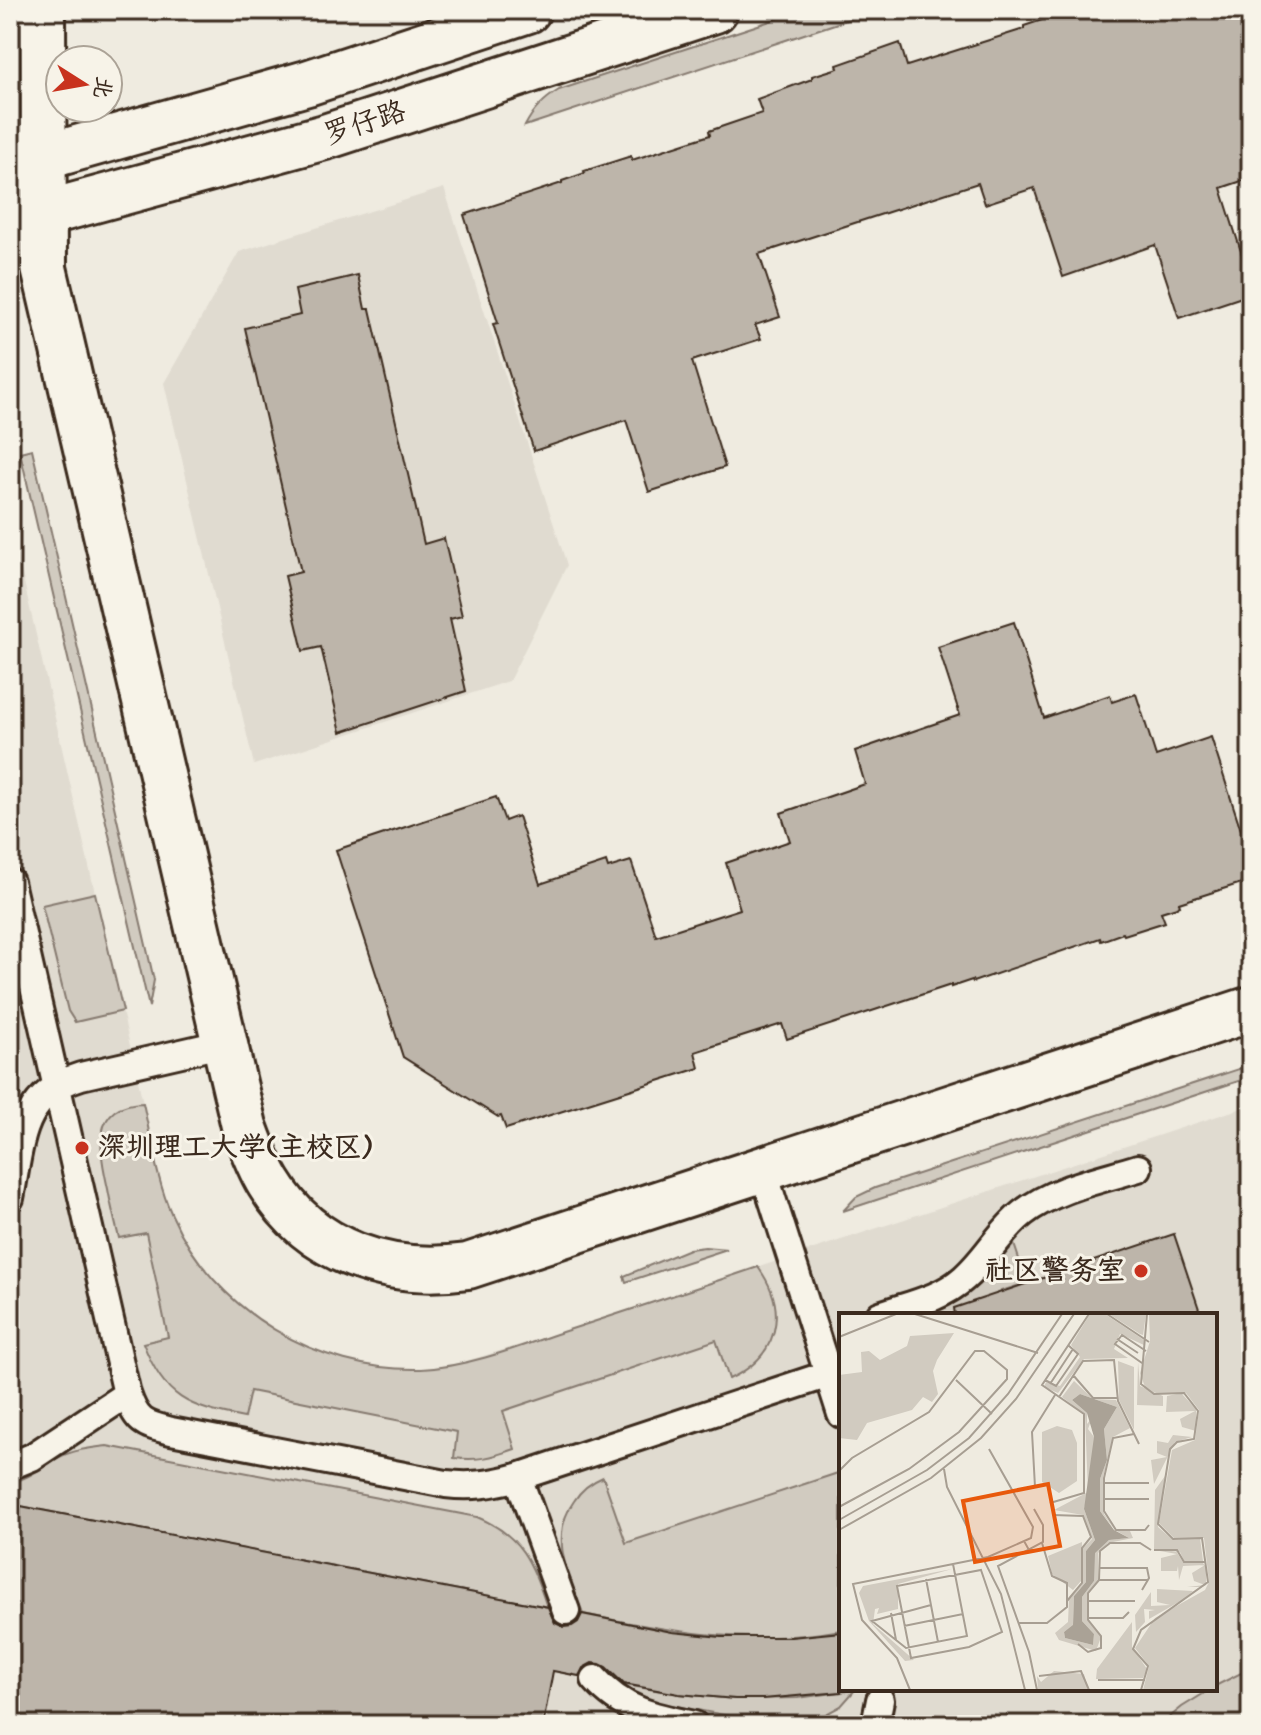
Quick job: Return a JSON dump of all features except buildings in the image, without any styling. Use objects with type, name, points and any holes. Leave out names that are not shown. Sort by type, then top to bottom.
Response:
[{"type":"street","points":[[43,10],[27,162],[27,219],[44,268],[244,1126],[260,1168],[300,1220],[355,1256],[381,1264],[423,1270],[468,1266],[1251,1009]]},
{"type":"street","name":"罗仔路","points":[[27,162],[307,83],[528,10]]},
{"type":"street","name":"罗仔路","points":[[27,219],[325,137],[715,10]]},
{"type":"lane","points":[[10,882],[127,1394],[139,1419],[171,1431],[462,1486],[487,1485],[829,1374]]},
{"type":"lane","points":[[10,1198],[27,1120],[40,1098],[57,1086],[81,1076],[225,1043]]},
{"type":"lane","points":[[886,1313],[949,1289],[965,1277],[1021,1214],[1041,1201],[1138,1168]]},
{"type":"lane","points":[[763,1170],[829,1332],[829,1374],[839,1407]]},
{"type":"lane","points":[[10,1466],[32,1457],[127,1394]]},
{"type":"lane","points":[[518,1477],[566,1611]]},
{"type":"lane","points":[[595,1679],[631,1717],[649,1715],[694,1725]]},
{"type":"shaded area","points":[[804,10],[877,10],[525,126],[539,105],[559,90]]},
{"type":"shaded area","points":[[444,188],[567,565],[509,681],[254,765],[164,383],[239,252]]},
{"type":"shaded area","points":[[32,449],[154,980],[149,1007],[20,452]]},
{"type":"shaded area","name":"深圳理工大学(主校区)","points":[[10,521],[171,1214],[183,1238],[215,1280],[242,1307],[290,1339],[350,1362],[422,1369],[453,1365],[1251,1105],[1251,1725],[10,1725]]},
{"type":"shaded area","points":[[95,893],[123,1011],[75,1022],[68,1011],[42,905]]},
{"type":"shaded area","points":[[1251,1065],[1251,1077],[843,1211],[856,1197],[875,1188]]},
{"type":"shaded area","points":[[143,1103],[162,1189],[191,1249],[214,1280],[242,1307],[308,1347],[345,1360],[382,1367],[421,1369],[456,1364],[511,1350],[758,1267],[774,1300],[774,1331],[759,1358],[729,1379],[716,1340],[503,1411],[515,1449],[485,1458],[454,1458],[457,1432],[250,1391],[244,1418],[208,1410],[170,1388],[151,1362],[143,1343],[168,1337],[146,1233],[119,1238],[110,1202],[101,1146],[106,1121],[126,1106]]},
{"type":"shaded area","points":[[1014,1244],[1027,1283],[1001,1291],[996,1313],[934,1313],[966,1295]]},
{"type":"shaded area","points":[[689,1249],[727,1249],[626,1282],[624,1276]]},
{"type":"shaded area","points":[[107,1446],[477,1517],[505,1533],[524,1553],[547,1607],[10,1504],[10,1483],[68,1453]]},
{"type":"shaded area","points":[[839,1473],[839,1630],[775,1637],[711,1635],[583,1614],[567,1571],[562,1529],[574,1501],[583,1490],[603,1477],[626,1543]]},
{"type":"shaded area","points":[[1251,1668],[1251,1725],[1160,1725],[1208,1691],[1217,1691],[1217,1685]]},
{"type":"shaded area","points":[[620,1684],[735,1699],[798,1698],[854,1691],[841,1706],[817,1719],[778,1725],[659,1703]]},
{"type":"place","name":"深圳理工大学(主校区)","points":[[82,1148]]},
{"type":"place","name":"社区警务室","points":[[1141,1271]]}]
